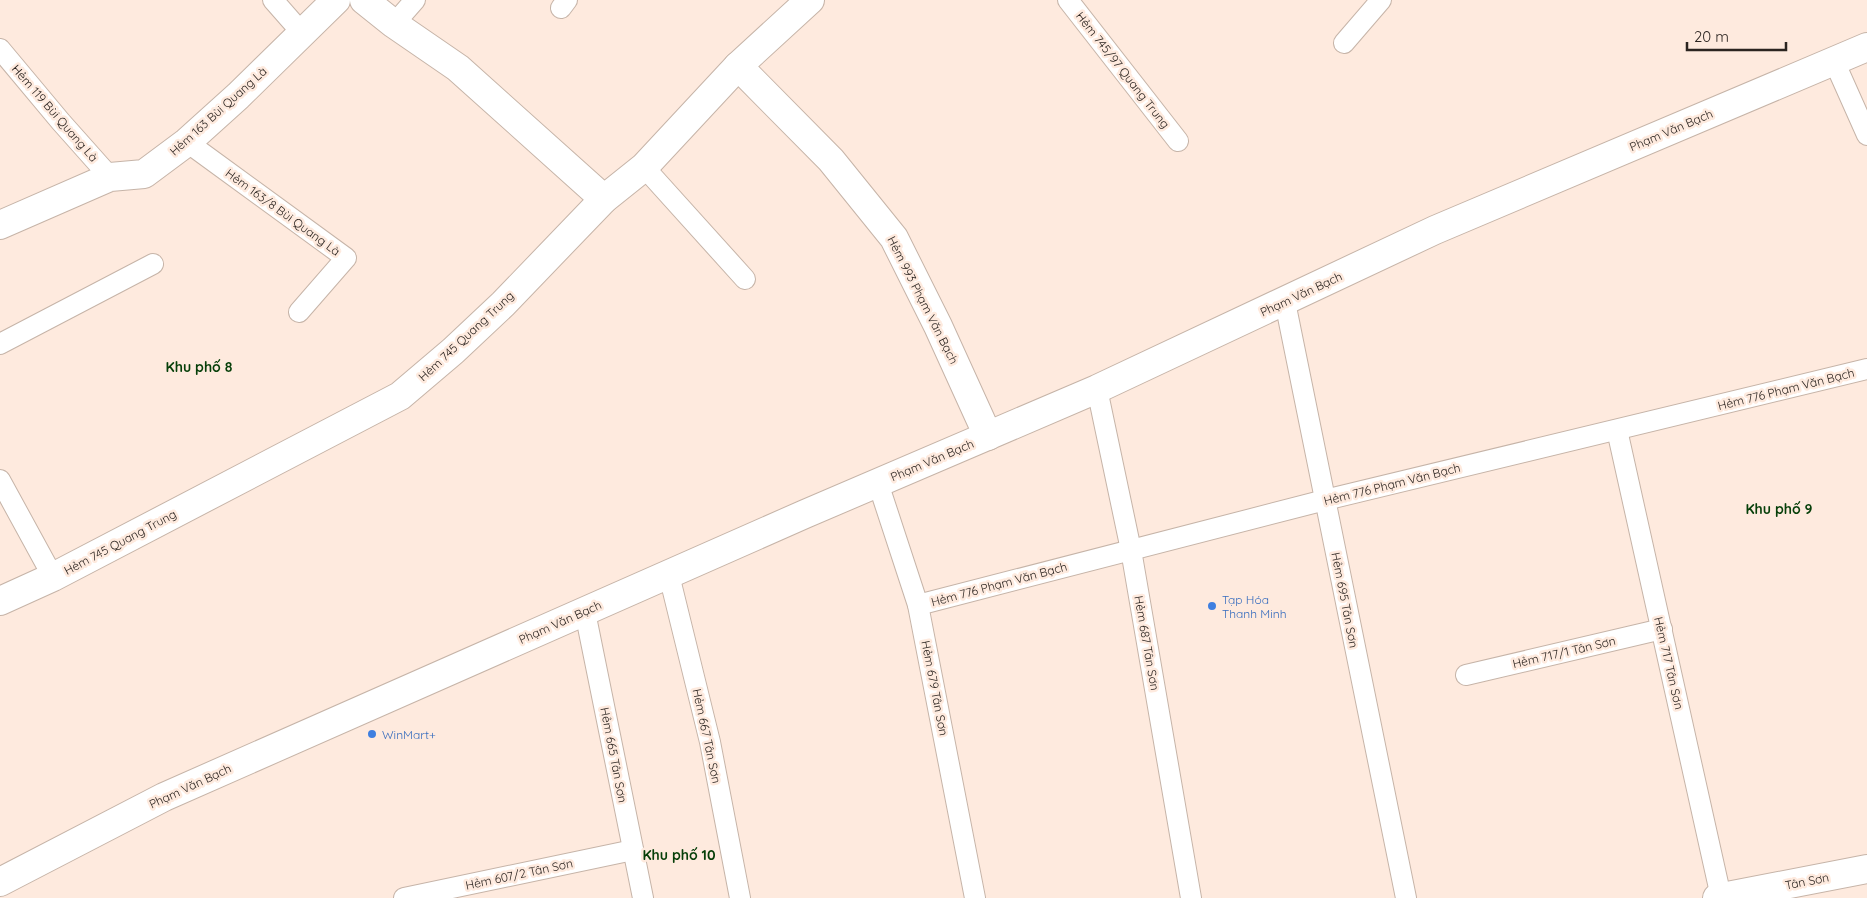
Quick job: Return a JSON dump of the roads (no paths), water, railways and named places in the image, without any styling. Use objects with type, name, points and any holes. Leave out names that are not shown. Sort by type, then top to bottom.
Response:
[{"type":"street","name":"Hẻm 163 Bùi Quang Là","points":[[0,225],[110,177],[144,174],[187,142],[336,0]]},
{"type":"street","points":[[364,0],[394,24],[458,68],[604,199]]},
{"type":"street","name":"Hẻm 745 Quang Trung","points":[[0,601],[53,577],[400,396],[453,351],[503,304],[604,199],[644,167],[738,66],[810,0]]},
{"type":"street","name":"Phạm Văn Bạch","points":[[0,882],[164,797],[878,483],[1097,389],[1435,230],[1867,47]]},
{"type":"street","name":"Hẻm 993 Phạm Văn Bạch","points":[[738,66],[832,160],[894,238],[938,326],[988,436]]},
{"type":"street","name":"Tân Sơn","points":[[1719,898],[1867,869]]},
{"type":"lane","points":[[273,0],[302,33]]},
{"type":"lane","points":[[394,24],[415,0]]},
{"type":"lane","name":"Hẻm 745/97 Quang Trung","points":[[1068,0],[1178,141]]},
{"type":"lane","points":[[1344,43],[1381,0]]},
{"type":"lane","name":"Hẻm 119 Bùi Quang Là","points":[[0,49],[110,177]]},
{"type":"lane","points":[[1834,61],[1867,135]]},
{"type":"lane","name":"Hẻm 163/8 Bùi Quang Là","points":[[187,142],[346,258],[299,312]]},
{"type":"lane","points":[[644,167],[745,280]]},
{"type":"lane","points":[[0,344],[154,264]]},
{"type":"lane","name":"Hẻm 695 Tân Sơn","points":[[1285,302],[1406,898]]},
{"type":"lane","name":"Hẻm 776 Phạm Văn Bạch","points":[[918,605],[1325,500],[1867,369]]},
{"type":"lane","name":"Hẻm 687 Tân Sơn","points":[[1097,389],[1131,550],[1191,898]]},
{"type":"lane","name":"Hẻm 717 Tân Sơn","points":[[1617,430],[1662,629],[1719,898]]},
{"type":"lane","name":"Hẻm 745 Quang Trung","points":[[0,480],[53,577]]},
{"type":"lane","name":"Hẻm 679 Tân Sơn","points":[[878,483],[918,605],[975,898]]},
{"type":"lane","name":"Hẻm 667 Tân Sơn","points":[[669,575],[710,742],[740,898]]},
{"type":"lane","name":"Hẻm 665 Tân Sơn","points":[[585,612],[643,898]]},
{"type":"lane","name":"Hẻm 717/1 Tân Sơn","points":[[1466,675],[1662,629]]},
{"type":"lane","name":"Hẻm 607/2 Tân Sơn","points":[[404,898],[633,850]]},
{"type":"place","name":"Tạp Hóa Thanh Minh","points":[[1212,606]]},
{"type":"place","name":"WinMart+","points":[[372,734]]},
{"type":"district","name":"Khu phố 8","points":[[199,367]]},
{"type":"district","name":"Khu phố 9","points":[[1779,509]]},
{"type":"district","name":"Khu phố 10","points":[[679,855]]}]
